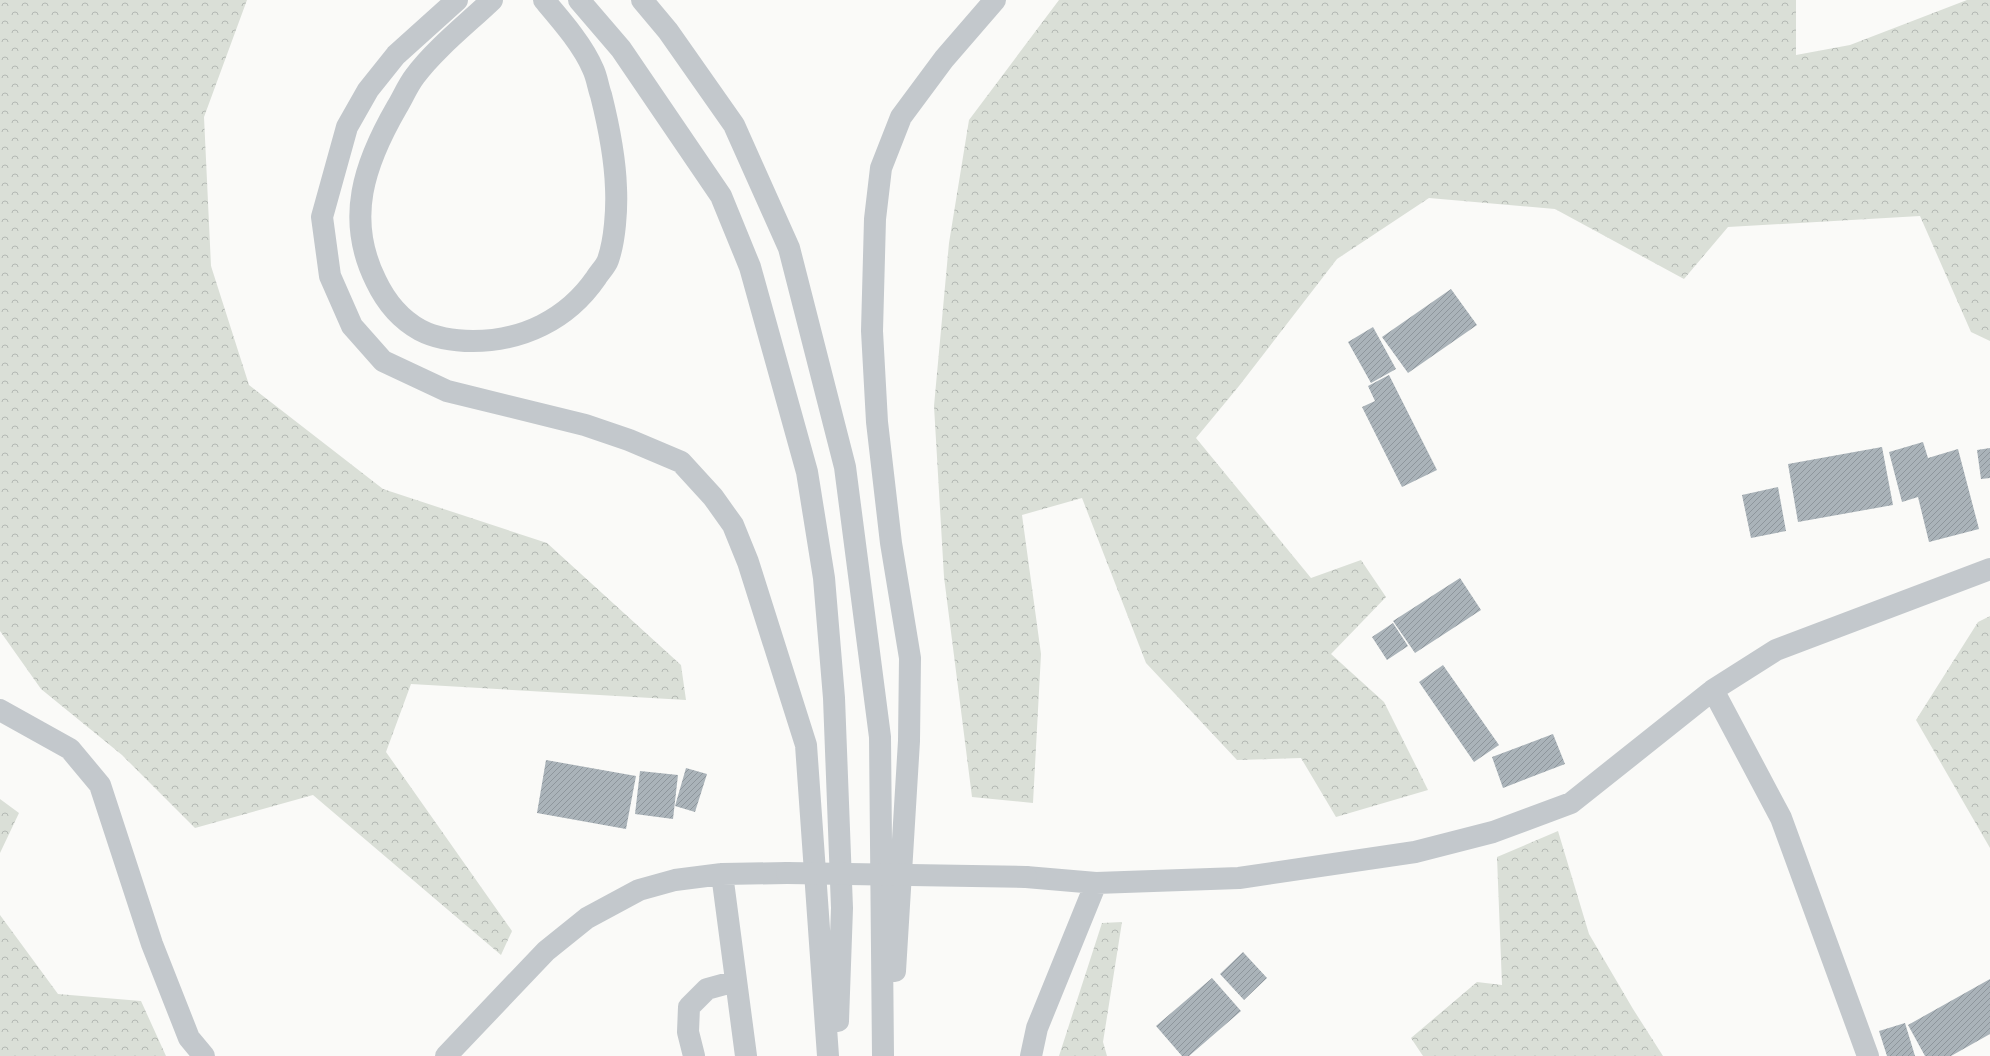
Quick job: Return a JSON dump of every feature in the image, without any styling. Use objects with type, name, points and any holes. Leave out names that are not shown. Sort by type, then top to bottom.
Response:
[{"type":"street","points":[[457,0],[396,55],[368,90],[347,127],[322,217],[330,276],[352,326],[383,361],[446,391],[585,424],[629,440],[681,462],[713,497],[733,526],[748,562],[806,745],[828,1056]]},
{"type":"street","points":[[492,0],[462,28],[416,76],[375,148],[364,182],[360,204],[361,238],[368,265],[381,292],[399,316],[421,331],[440,338],[487,341],[516,336],[542,326],[563,313],[585,294],[608,261],[617,210],[615,160],[610,128],[594,70],[565,25],[544,0]]},
{"type":"street","points":[[579,0],[622,49],[721,196],[750,267],[807,472],[824,578],[834,698],[842,908],[837,1056]]},
{"type":"street","points":[[642,0],[668,32],[734,125],[789,248],[845,468],[880,737],[883,1056]]},
{"type":"street","points":[[890,1056],[909,742],[910,658],[891,543],[877,422],[872,331],[875,219],[881,168],[901,117],[944,59],[995,0]]},
{"type":"street","points":[[446,1056],[546,951],[587,918],[639,890],[675,880],[722,874],[787,873],[1026,877],[1096,883],[1239,878],[1415,852],[1494,832],[1571,803],[1713,690],[1776,650],[1990,569]]},
{"type":"street","points":[[1713,690],[1781,818],[1868,1056]]},
{"type":"street","points":[[0,710],[70,749],[100,785],[152,944],[188,1038],[204,1056]]},
{"type":"street","points":[[722,874],[746,1056]]},
{"type":"street","points":[[1031,1056],[1037,1028],[1096,883]]},
{"type":"street","points":[[694,1056],[688,1032],[689,1007],[708,989],[736,981]]},
{"type":"green space","points":[[0,0],[247,0],[204,117],[211,266],[249,385],[383,489],[547,543],[681,665],[686,700],[411,684],[386,752],[512,931],[501,955],[313,795],[195,828],[122,755],[41,689],[0,631]]},
{"type":"green space","points":[[1059,0],[1796,0],[1796,55],[1850,45],[1967,0],[1990,0],[1990,341],[1971,332],[1920,216],[1728,227],[1684,279],[1555,209],[1429,198],[1337,259],[1239,386],[1196,438],[1311,578],[1361,560],[1386,597],[1331,654],[1384,702],[1428,790],[1336,817],[1301,758],[1237,760],[1146,663],[1082,498],[1022,515],[1041,654],[1033,803],[972,797],[944,577],[934,406],[949,243],[969,120]]},
{"type":"green space","points":[[1990,616],[1990,848],[1916,720],[1978,622]]},
{"type":"green space","points":[[0,799],[19,813],[0,853]]},
{"type":"green space","points":[[1558,831],[1589,934],[1633,1009],[1663,1056],[1423,1056],[1411,1038],[1477,982],[1502,985],[1497,857]]},
{"type":"green space","points":[[0,915],[58,994],[141,1001],[166,1056],[0,1056]]},
{"type":"green space","points":[[1122,922],[1103,1042],[1107,1056],[1059,1056],[1102,923]]},
{"type":"building","points":[[1451,289],[1477,325],[1408,373],[1382,337]]},
{"type":"building","points":[[1373,327],[1396,369],[1371,383],[1348,342]]},
{"type":"building","points":[[1389,375],[1437,470],[1402,487],[1362,407],[1375,401],[1368,386]]},
{"type":"building","points":[[1923,442],[1928,458],[1958,449],[1979,529],[1929,542],[1918,497],[1902,502],[1889,452]]},
{"type":"building","points":[[1882,447],[1893,505],[1798,522],[1788,464]]},
{"type":"building","points":[[1990,448],[1990,478],[1981,479],[1977,450]]},
{"type":"building","points":[[1778,487],[1786,531],[1751,538],[1742,495]]},
{"type":"building","points":[[1460,578],[1481,610],[1415,653],[1393,621]]},
{"type":"building","points":[[1393,623],[1408,646],[1387,660],[1372,637]]},
{"type":"building","points":[[1443,665],[1499,745],[1474,762],[1419,682]]},
{"type":"building","points":[[1553,734],[1565,764],[1503,788],[1492,757]]},
{"type":"building","points":[[546,760],[636,776],[626,829],[537,813]]},
{"type":"building","points":[[686,768],[707,774],[695,812],[675,806]]},
{"type":"building","points":[[640,771],[678,775],[673,819],[635,814]]},
{"type":"building","points":[[1243,952],[1267,978],[1244,1000],[1220,974]]},
{"type":"building","points":[[1212,978],[1241,1011],[1189,1056],[1182,1056],[1156,1026]]},
{"type":"building","points":[[1990,979],[1990,1034],[1951,1056],[1925,1056],[1908,1025]]},
{"type":"building","points":[[1905,1023],[1915,1056],[1887,1056],[1879,1031]]}]
